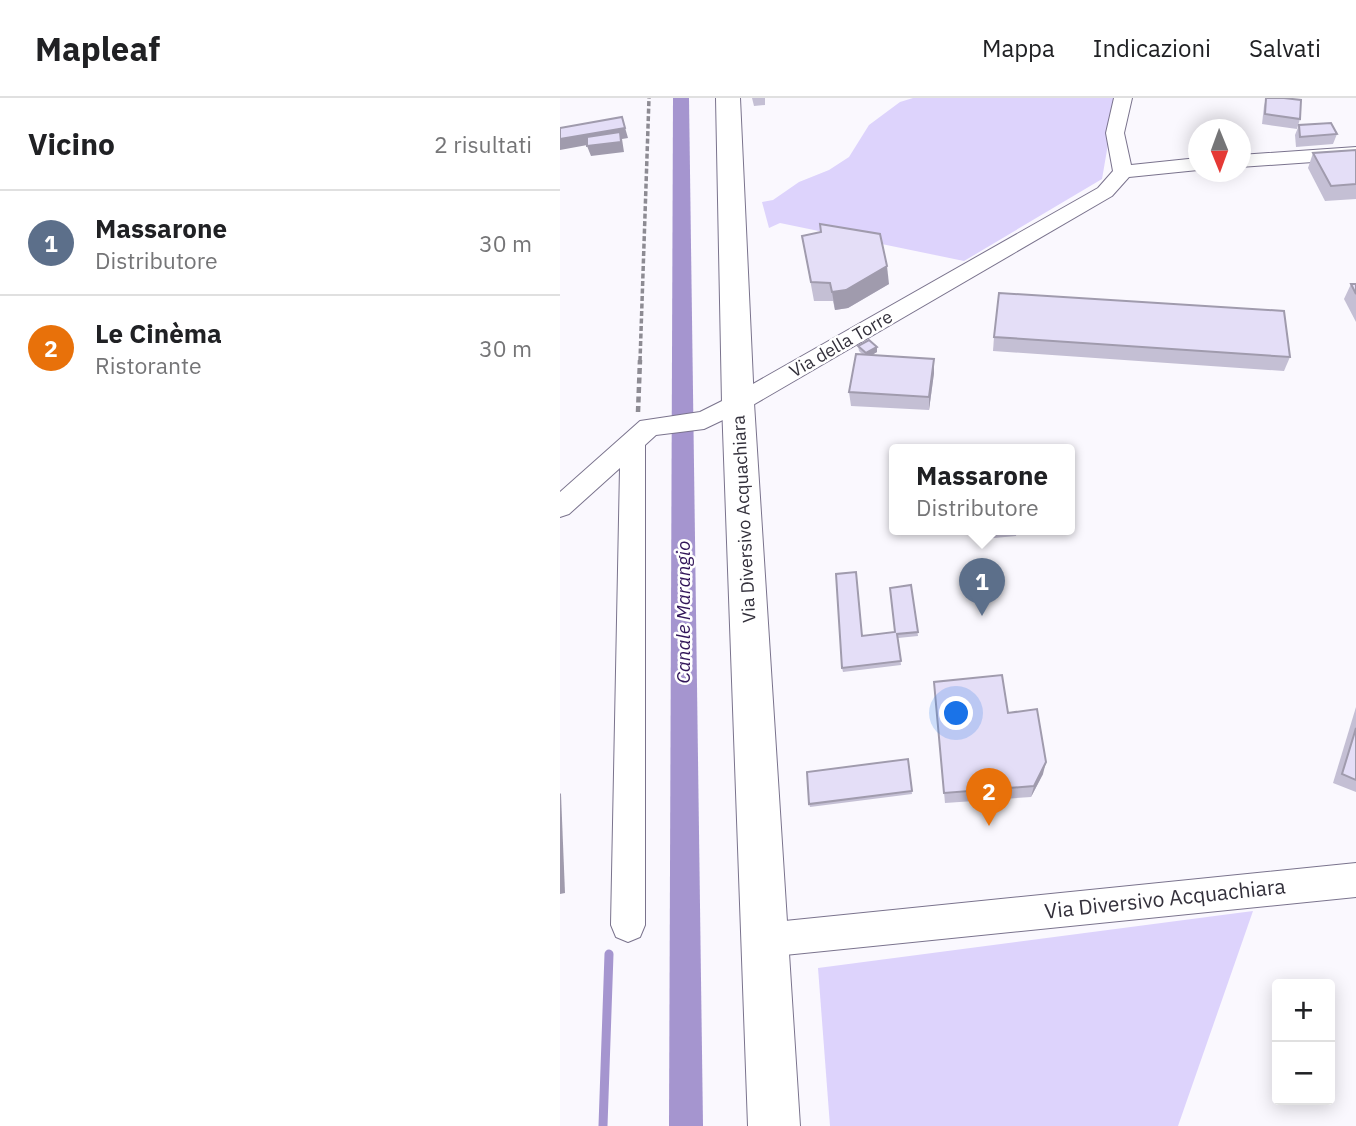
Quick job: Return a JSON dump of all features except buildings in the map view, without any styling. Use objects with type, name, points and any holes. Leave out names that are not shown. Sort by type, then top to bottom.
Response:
[{"type":"main road","name":"Via Diversivo Acquachiara","points":[[728,98],[721,412],[765,940],[774,1126]]},
{"type":"street","points":[[1123,98],[1115,133],[1123,172],[1188,165]]},
{"type":"street","points":[[1251,160],[1356,153]]},
{"type":"street","name":"Via della Torre","points":[[641,435],[721,412],[1105,192],[1123,172]]},
{"type":"street","points":[[560,507],[641,435]]},
{"type":"street","points":[[628,925],[641,435]]},
{"type":"street","name":"Via Diversivo Acquachiara","points":[[765,940],[1356,880]]},
{"type":"path","points":[[641,435],[649,98]]},
{"type":"shaded area","points":[[913,98],[1116,98],[1102,179],[964,261],[780,223],[769,228],[762,202],[773,200],[799,182],[829,170],[849,157],[869,125],[900,102]]},
{"type":"shaded area","points":[[1253,911],[1178,1126],[830,1126],[818,968]]},
{"type":"waterway","name":"Canale Marangio","points":[[681,98],[686,1126]]},
{"type":"waterway","points":[[603,1126],[609,954]]},
{"type":"place","name":"Massarone","points":[[982,616]]},
{"type":"place","name":"Le Cinèma","points":[[989,826]]}]
